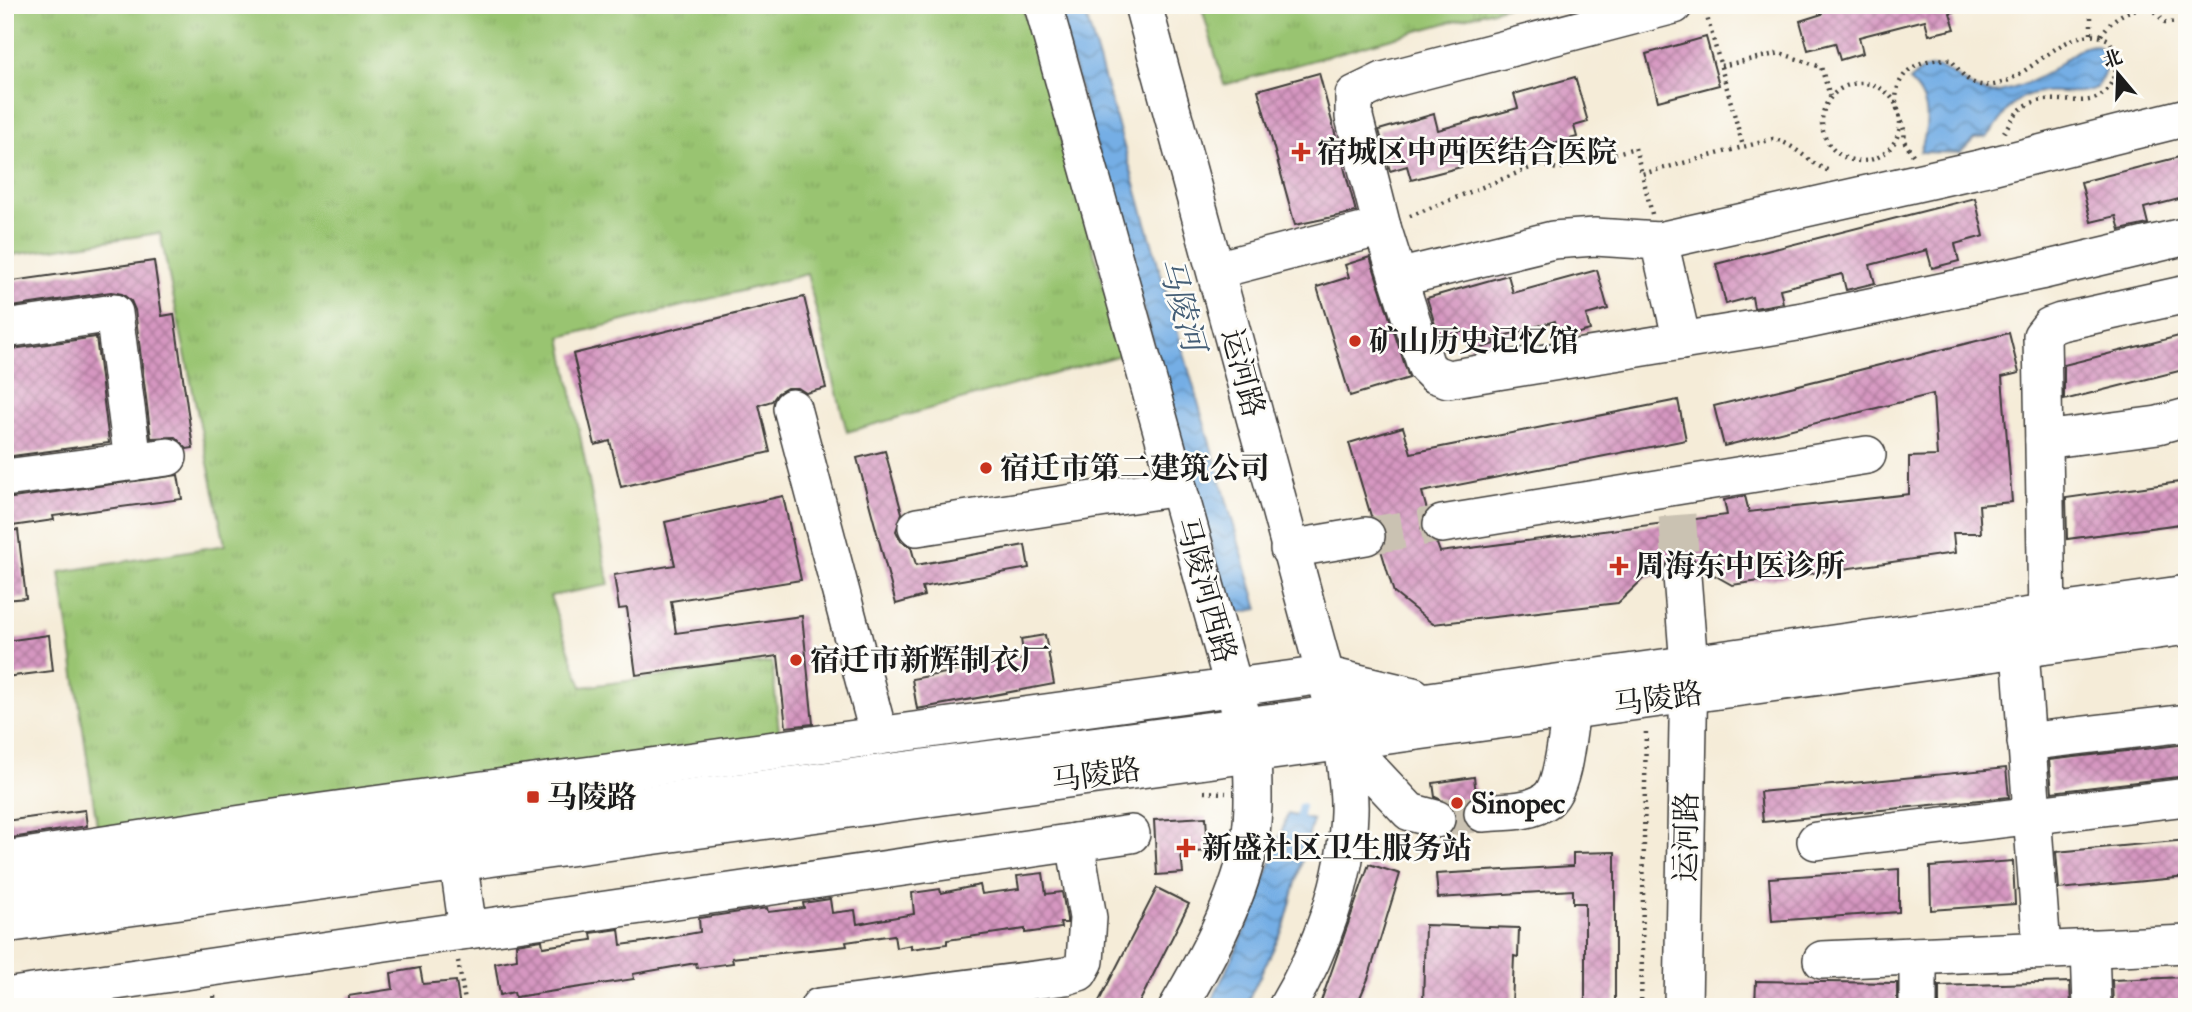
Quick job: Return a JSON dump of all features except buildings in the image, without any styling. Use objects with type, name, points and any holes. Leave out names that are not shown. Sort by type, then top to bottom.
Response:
[{"type":"street","name":"马陵河西路","points":[[1043,5],[1248,740],[1253,792],[1248,850],[1222,923],[1178,1007]]},
{"type":"street","name":"运河路","points":[[1143,5],[1289,549],[1340,728]]},
{"type":"street","points":[[1674,5],[1383,81],[1354,95],[1354,117],[1382,227],[1426,366],[1434,374],[1448,379],[1803,321],[2040,271],[2187,236]]},
{"type":"street","points":[[1398,278],[1553,240],[1595,237],[1659,241],[2007,162],[2187,117]]},
{"type":"street","points":[[1216,270],[1382,227]]},
{"type":"street","points":[[1659,241],[1682,341]]},
{"type":"street","points":[[2047,615],[2042,336],[2050,326],[2187,294]]},
{"type":"street","points":[[5,329],[114,313],[150,459],[5,478]]},
{"type":"street","points":[[792,408],[879,736]]},
{"type":"street","points":[[2044,440],[2158,425],[2187,417]]},
{"type":"street","points":[[1442,524],[1676,500],[1867,454]]},
{"type":"street","points":[[917,527],[1178,487]]},
{"type":"street","points":[[1289,549],[1367,536]]},
{"type":"street","name":"运河路","points":[[1682,576],[1689,681],[1683,1007]]},
{"type":"street","name":"马陵路","points":[[5,924],[456,846],[1340,728],[1571,711],[1646,701],[1689,681],[2047,615],[2187,594]]},
{"type":"street","name":"马陵路","points":[[1340,728],[1431,701],[1689,681],[2020,650],[2187,626]]},
{"type":"street","points":[[2020,650],[2042,949]]},
{"type":"street","points":[[5,860],[315,813],[1324,675],[1431,701]]},
{"type":"street","points":[[1483,813],[1530,808],[1548,800],[1558,782],[1571,711]]},
{"type":"street","points":[[2026,742],[2187,723]]},
{"type":"street","points":[[1340,728],[1410,812],[1436,818]]},
{"type":"street","points":[[1287,1007],[1311,968],[1339,882],[1349,812],[1340,728]]},
{"type":"street","points":[[1816,841],[2187,797]]},
{"type":"street","points":[[5,997],[1131,834]]},
{"type":"street","points":[[819,1007],[1066,976],[1079,972],[1085,961],[1088,918],[1075,842]]},
{"type":"street","points":[[456,846],[461,931]]},
{"type":"street","name":"马陵路","points":[[5,888],[456,846]]},
{"type":"street","points":[[1822,960],[2187,944]]},
{"type":"street","points":[[2090,948],[2092,1007]]},
{"type":"street","points":[[1918,956],[1918,1007]]},
{"type":"path","points":[[1704,5],[1743,146]]},
{"type":"path","points":[[2091,5],[2091,33]]},
{"type":"path","points":[[2101,35],[2113,18],[2132,9],[2151,6],[2165,23],[2187,22]]},
{"type":"path","points":[[1860,169],[1891,147],[1898,136],[1897,93],[1910,69],[1923,60],[1951,60],[1967,79],[1978,85],[1993,84],[2036,64],[2077,36],[2091,33],[2109,40],[2115,50],[2117,66],[2104,94],[2094,100],[2076,103],[2043,100],[2022,108],[1996,147],[2007,162]]},
{"type":"path","points":[[1721,66],[1780,53],[1821,67],[1830,96],[1823,113],[1824,137],[1842,156],[1868,161]]},
{"type":"path","points":[[1830,96],[1847,87],[1871,85],[1891,98],[1906,129],[1908,150],[1921,162]]},
{"type":"path","points":[[1642,174],[1773,139],[1783,141],[1818,167],[1844,175]]},
{"type":"path","points":[[1382,227],[1530,168],[1541,165],[1557,169],[1635,148],[1659,241]]},
{"type":"path","points":[[1641,1007],[1646,701]]},
{"type":"path","points":[[461,931],[466,1007]]},
{"type":"green space","points":[[5,5],[1022,5],[1124,354],[847,432],[807,274],[561,337],[609,585],[550,596],[582,687],[772,662],[780,741],[100,846],[60,572],[225,545],[160,233],[5,256]]},
{"type":"green space","points":[[1201,5],[1511,5],[1224,85]]},
{"type":"water","points":[[1056,5],[1083,5],[1258,609],[1231,614]]},
{"type":"water","points":[[2095,45],[2101,49],[2106,59],[2103,77],[2096,88],[2029,95],[2010,107],[1987,137],[1974,139],[1960,153],[1920,152],[1927,123],[1925,105],[1909,81],[1922,71],[1934,67],[1944,69],[1973,88],[1985,92],[1999,92],[2038,78],[2076,51]]},
{"type":"water","points":[[1288,814],[1313,820],[1284,927],[1245,1007],[1209,1007],[1251,918]]},
{"type":"waterway","name":"马陵河","points":[[1298,824],[1301,807]]},
{"type":"tunnel","points":[[1677,515],[1682,576]]},
{"type":"tunnel","points":[[1366,536],[1442,524]]},
{"type":"tunnel","points":[[1436,819],[1483,813]]},
{"type":"place","name":"宿城区中西医结合医院","points":[[1301,152]]},
{"type":"place","name":"矿山历史记忆馆","points":[[1355,341]]},
{"type":"place","name":"宿迁市第二建筑公司","points":[[986,468]]},
{"type":"place","name":"周海东中医诊所","points":[[1619,566]]},
{"type":"place","name":"宿迁市新辉制衣厂","points":[[796,660]]},
{"type":"place","name":"马陵路","points":[[533,797]]},
{"type":"place","name":"Sinopec","points":[[1457,803]]},
{"type":"place","name":"新盛社区卫生服务站","points":[[1186,848]]}]
